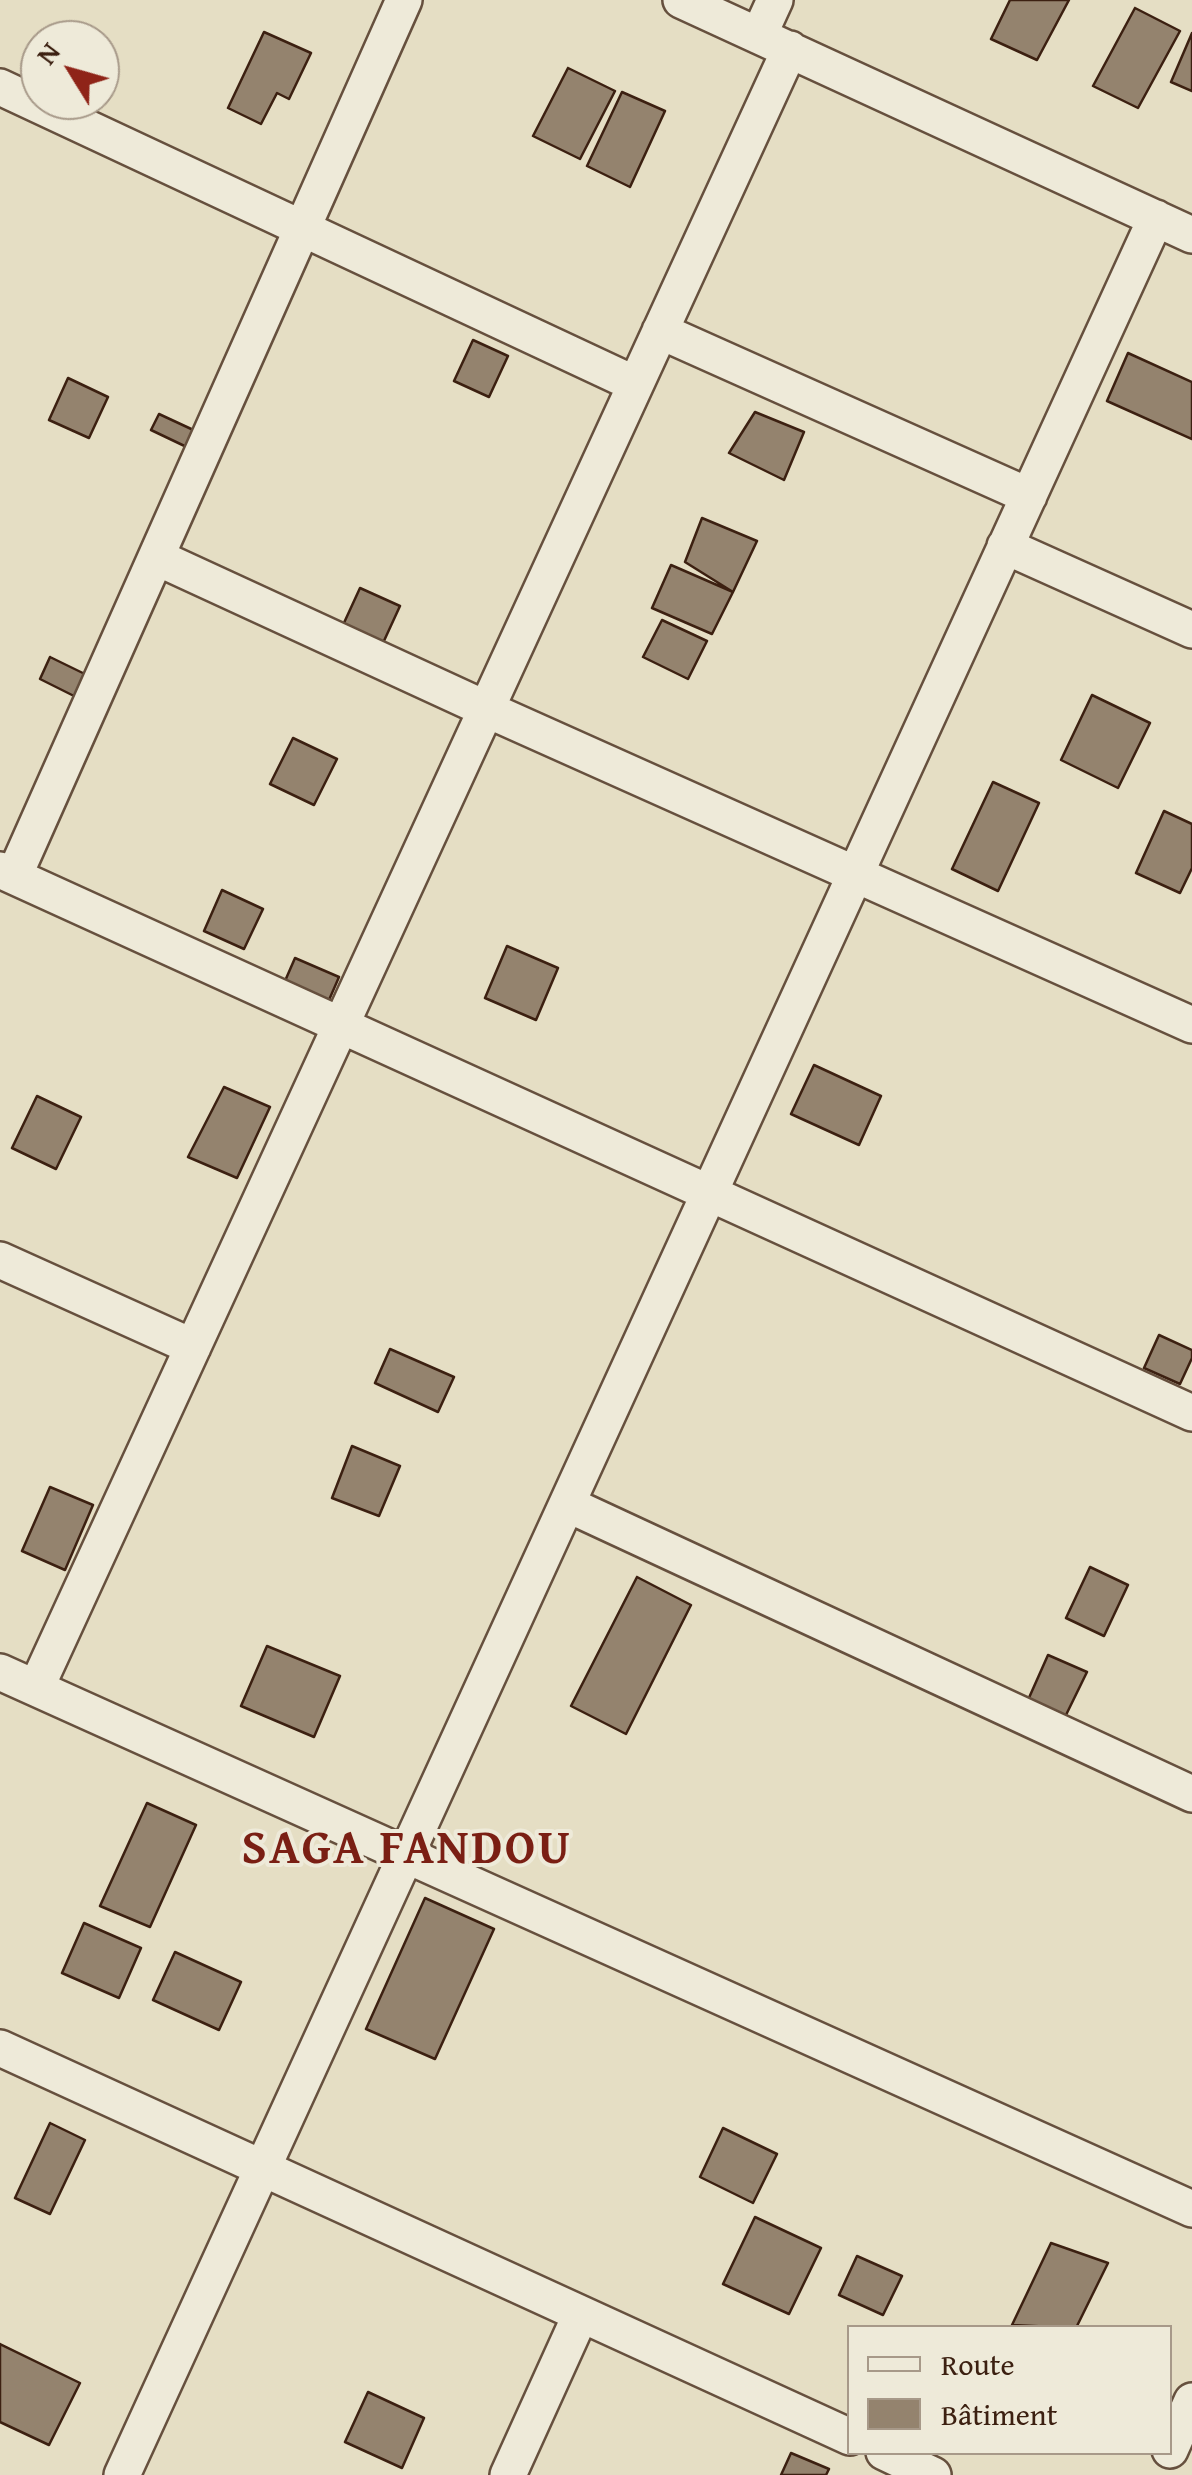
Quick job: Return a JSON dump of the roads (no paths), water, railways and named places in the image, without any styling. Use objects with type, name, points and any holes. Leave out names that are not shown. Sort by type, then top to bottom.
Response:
[{"type":"street","points":[[404,0],[156,557],[7,873],[1192,1413]]},
{"type":"street","points":[[682,0],[1192,235]]},
{"type":"street","points":[[36,1688],[660,330],[775,42],[774,0]]},
{"type":"street","points":[[0,88],[636,384]]},
{"type":"street","points":[[122,2475],[1156,218]]},
{"type":"street","points":[[660,330],[1028,496]]},
{"type":"street","points":[[1005,546],[1192,630]]},
{"type":"street","points":[[156,557],[1192,1025]]},
{"type":"street","points":[[0,1260],[193,1347]]},
{"type":"street","points":[[567,1504],[1192,1794]]},
{"type":"street","points":[[0,1672],[1192,2210]]},
{"type":"street","points":[[0,2048],[847,2436]]},
{"type":"street","points":[[508,2475],[581,2314]]},
{"type":"street","points":[[1172,2444],[1192,2401]]},
{"type":"street","points":[[889,2455],[933,2475]]},
{"type":"district","name":"SAGA FANDOU","points":[[407,1851]]}]
